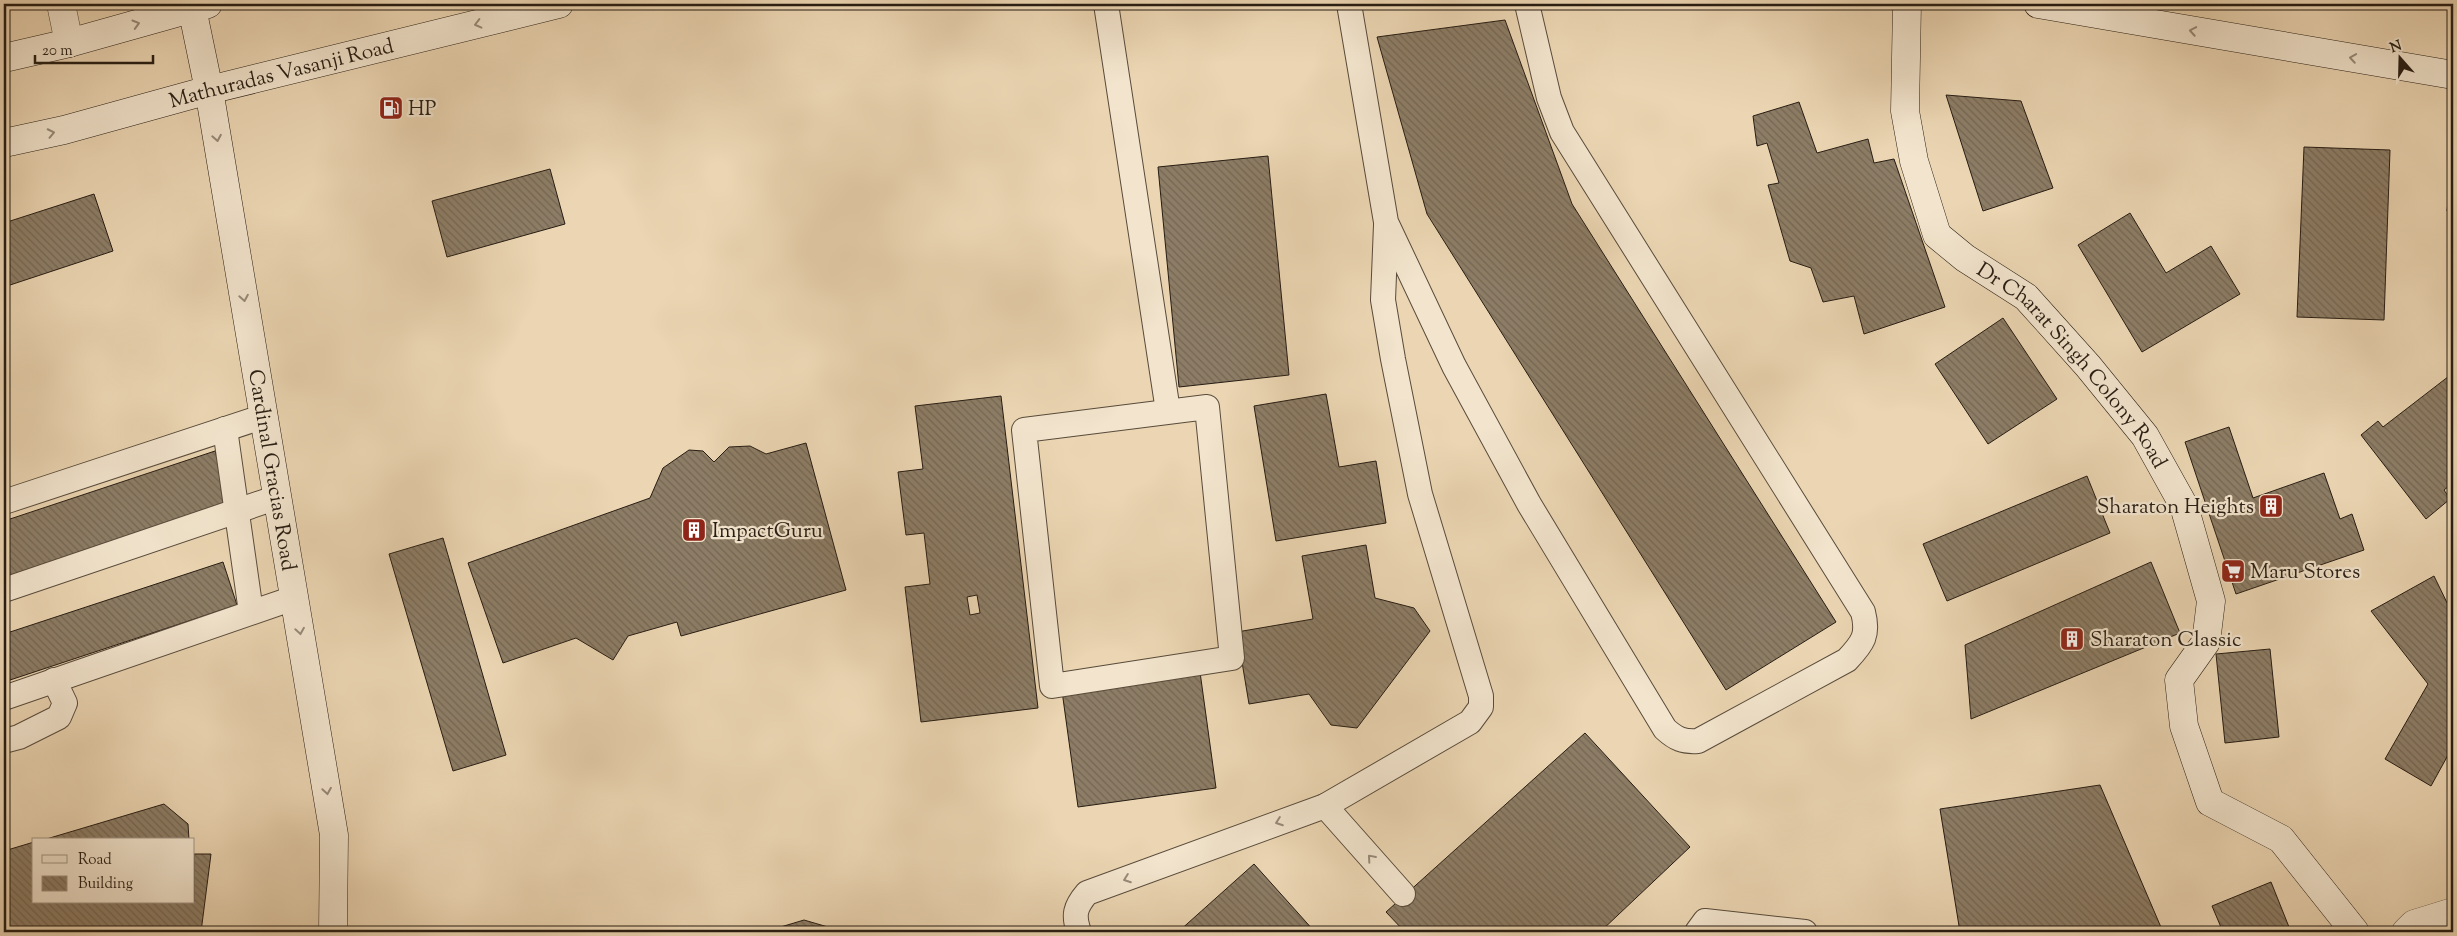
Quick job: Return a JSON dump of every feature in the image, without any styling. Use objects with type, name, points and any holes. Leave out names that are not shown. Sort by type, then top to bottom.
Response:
[{"type":"street","points":[[61,4],[68,43]]},
{"type":"street","name":"Mathuradas Vasanji Road","points":[[4,143],[64,130],[209,90],[559,4]]},
{"type":"street","name":"Dr Charat Singh Colony Road","points":[[1907,4],[1905,111],[1914,160],[1937,235],[1965,258],[2026,297],[2088,366],[2145,436],[2184,506],[2211,601],[2206,642],[2179,680],[2184,726],[2210,802],[2281,839],[2355,932]]},
{"type":"street","points":[[2038,4],[2453,74]]},
{"type":"street","points":[[4,58],[68,43],[200,6]]},
{"type":"street","name":"Cardinal Gracias Road","points":[[200,6],[209,90],[334,835],[333,932]]},
{"type":"street","points":[[2406,932],[2414,924],[2453,912]]},
{"type":"lane","points":[[1106,4],[1168,411]]},
{"type":"lane","points":[[1080,932],[1075,919],[1077,905],[1087,894],[1325,806],[1470,722],[1481,707],[1481,696],[1420,494],[1393,359],[1383,300],[1386,222],[1349,4]]},
{"type":"lane","points":[[1386,222],[1454,366],[1529,504],[1665,729],[1673,737],[1684,742],[1698,741],[1847,660],[1860,646],[1867,627],[1863,612],[1562,132],[1549,98],[1527,4]]},
{"type":"lane","points":[[1207,407],[1232,658],[1052,686],[1024,430],[1168,411],[1207,407]]},
{"type":"lane","points":[[4,502],[265,416]]},
{"type":"lane","points":[[225,428],[251,612]]},
{"type":"lane","points":[[4,590],[278,497]]},
{"type":"lane","points":[[4,698],[294,598]]},
{"type":"lane","points":[[4,741],[19,737],[59,717],[64,703],[54,680]]},
{"type":"lane","points":[[1325,806],[1403,894]]},
{"type":"lane","points":[[1697,932],[1705,921],[1805,932]]},
{"type":"building","points":[[1505,20],[1572,204],[1836,622],[1726,690],[1427,214],[1377,37]]},
{"type":"building","points":[[1946,95],[2021,101],[2053,188],[1983,211]]},
{"type":"building","points":[[1799,102],[1817,153],[1868,139],[1874,163],[1894,159],[1945,307],[1864,334],[1854,296],[1823,302],[1811,268],[1790,261],[1768,185],[1779,183],[1767,143],[1757,146],[1753,116]]},
{"type":"building","points":[[2304,147],[2390,150],[2384,320],[2297,317]]},
{"type":"building","points":[[2453,155],[2453,211],[2447,211]]},
{"type":"building","points":[[1268,156],[1289,375],[1179,387],[1158,167]]},
{"type":"building","points":[[550,169],[565,224],[447,257],[432,201]]},
{"type":"building","points":[[94,194],[113,251],[4,287],[4,223]]},
{"type":"building","points":[[2130,213],[2166,273],[2211,246],[2240,294],[2142,352],[2078,245]]},
{"type":"building","points":[[2003,318],[2057,399],[1988,444],[1935,364]]},
{"type":"building","points":[[2453,373],[2453,483],[2444,490],[2450,499],[2426,519],[2361,435],[2378,421],[2383,427]]},
{"type":"building","points":[[1326,394],[1339,467],[1376,461],[1386,523],[1276,541],[1254,406]]},
{"type":"building","points":[[1001,396],[1038,708],[921,722],[905,587],[930,584],[924,533],[906,535],[898,472],[923,469],[915,406]],"holes":[[[977,595],[980,613],[970,615],[967,597]]]},
{"type":"building","name":"Sharaton Heights","points":[[2229,427],[2253,498],[2324,473],[2340,519],[2352,514],[2364,550],[2236,594],[2185,442]]},
{"type":"building","name":"ImpactGuru","points":[[806,443],[846,590],[681,636],[677,622],[628,636],[613,660],[576,638],[503,663],[468,563],[650,498],[663,468],[689,450],[703,451],[714,462],[729,447],[750,446],[766,454]]},
{"type":"building","points":[[215,451],[232,503],[4,578],[4,521]]},
{"type":"building","points":[[2087,476],[2110,533],[1947,601],[1923,544]]},
{"type":"building","points":[[443,538],[506,755],[453,771],[389,554]]},
{"type":"building","points":[[1366,545],[1375,598],[1414,608],[1430,631],[1357,728],[1331,725],[1309,694],[1249,704],[1237,632],[1313,619],[1302,556]]},
{"type":"building","points":[[223,562],[237,605],[4,682],[4,634]]},
{"type":"building","name":"Sharaton Classic","points":[[2151,562],[2180,633],[1971,719],[1965,645]]},
{"type":"building","points":[[2434,576],[2453,615],[2453,746],[2431,786],[2385,759],[2428,684],[2371,611]]},
{"type":"building","points":[[2270,649],[2279,737],[2225,743],[2216,654]]},
{"type":"building","points":[[1200,672],[1216,788],[1078,807],[1062,691]]},
{"type":"building","points":[[1585,733],[1690,847],[1600,932],[1405,932],[1386,912]]},
{"type":"building","points":[[2100,785],[2163,932],[1960,932],[1940,809]]},
{"type":"building","points":[[164,804],[188,824],[189,838],[50,838]]},
{"type":"building","points":[[32,843],[32,904],[195,904],[195,854],[211,854],[201,932],[4,932],[4,851]]},
{"type":"building","points":[[1254,864],[1315,932],[1178,932]]},
{"type":"building","points":[[2271,882],[2291,932],[2223,932],[2212,906]]},
{"type":"building","points":[[804,920],[845,932],[764,932]]},
{"type":"place","name":"HP","points":[[391,108]]},
{"type":"place","name":"Sharaton Heights","points":[[2271,506]]},
{"type":"place","name":"ImpactGuru","points":[[694,530]]},
{"type":"place","name":"Maru Stores","points":[[2233,571]]},
{"type":"place","name":"Sharaton Classic","points":[[2072,639]]}]
